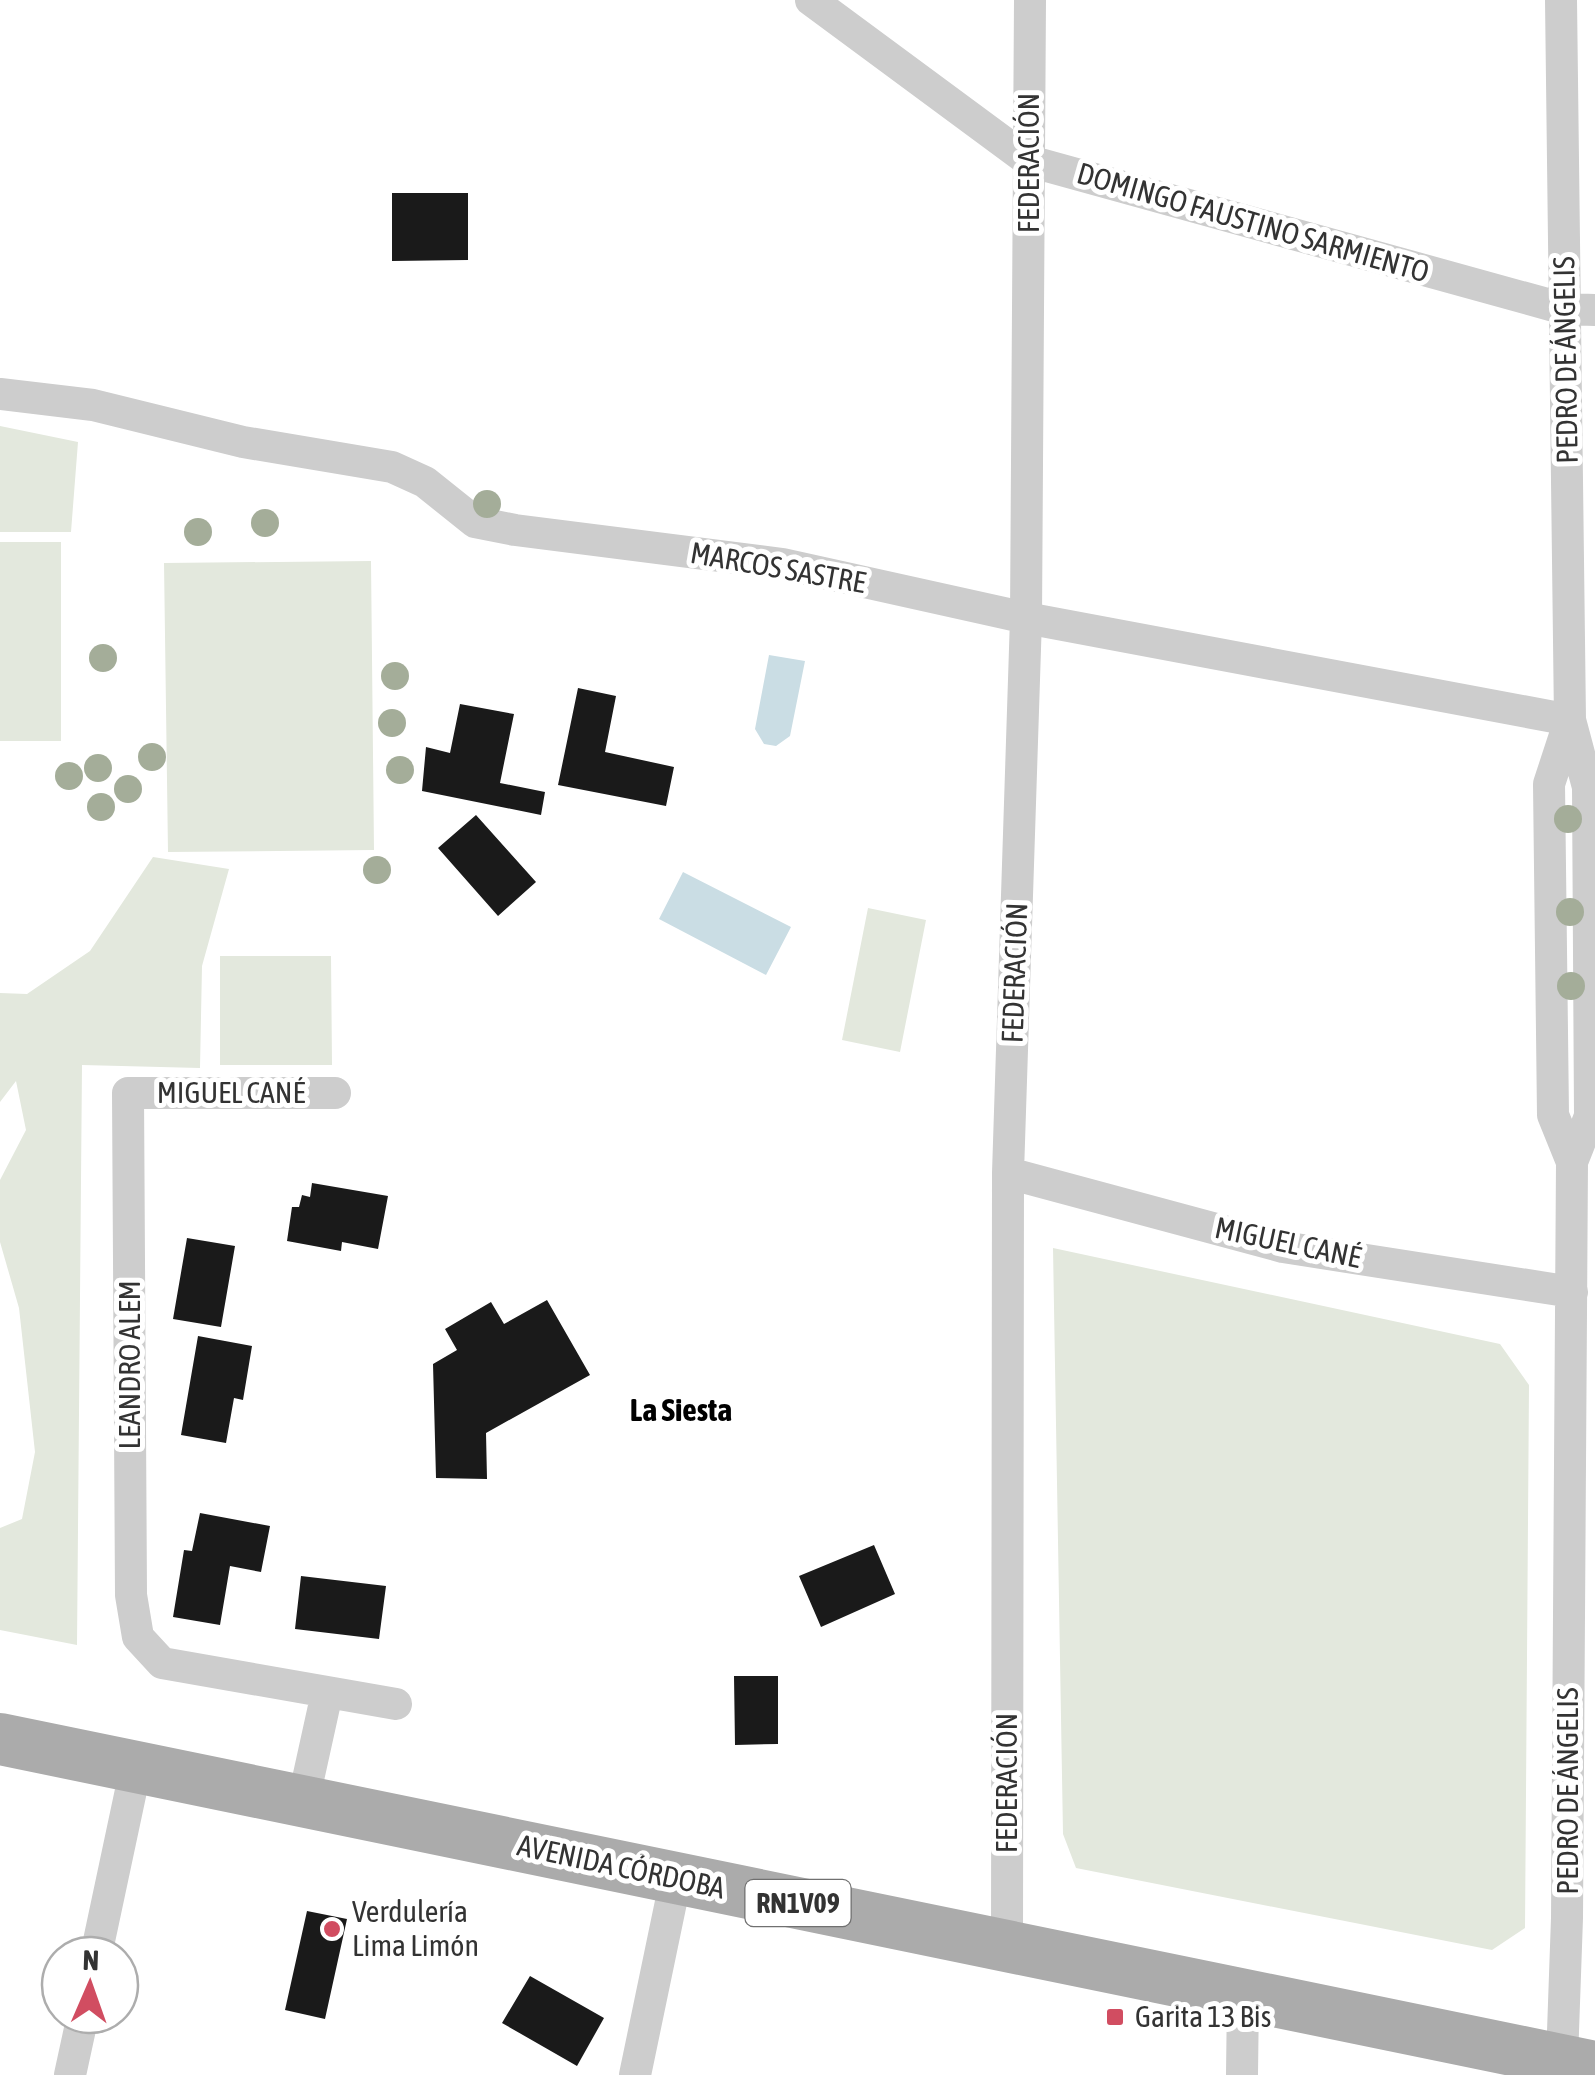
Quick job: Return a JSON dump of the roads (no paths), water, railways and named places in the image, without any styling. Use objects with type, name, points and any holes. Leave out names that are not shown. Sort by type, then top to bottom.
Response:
[{"type":"main road","name":"AVENIDA CÓRDOBA","points":[[0,1739],[1579,2063]]},
{"type":"street","name":"DOMINGO FAUSTINO SARMIENTO","points":[[811,0],[1029,161],[1580,310]]},
{"type":"street","name":"FEDERACIÓN","points":[[1007,1946],[1008,1172],[1026,618],[1030,0]]},
{"type":"street","name":"PEDRO DE ÁNGELIS","points":[[1561,0],[1580,310],[1570,720],[1549,784],[1553,1115],[1572,1162],[1567,1918],[1579,2063]]},
{"type":"street","name":"MARCOS SASTRE","points":[[0,394],[93,405],[242,442],[392,467],[426,482],[475,522],[783,564],[1026,618],[1570,720]]},
{"type":"street","name":"MIGUEL CANÉ","points":[[128,1093],[335,1093]]},
{"type":"street","name":"LEANDRO ALEM","points":[[128,1093],[131,1595],[138,1636],[162,1663],[327,1693]]},
{"type":"street","name":"MIGUEL CANÉ","points":[[1008,1172],[1283,1246],[1572,1292]]},
{"type":"street","points":[[303,1802],[327,1693],[396,1704]]},
{"type":"street","points":[[100,1935],[136,1767]]},
{"type":"street","points":[[634,2075],[676,1878]]},
{"type":"street","points":[[1242,2075],[1243,1995]]},
{"type":"street","points":[[70,2075],[79,2035]]},
{"type":"place","name":"Verdulería Lima Limón","points":[[332,1929]]},
{"type":"place","name":"Garita 13 Bis","points":[[1115,2017]]},
{"type":"district","name":"La Siesta","points":[[681,1410]]}]
